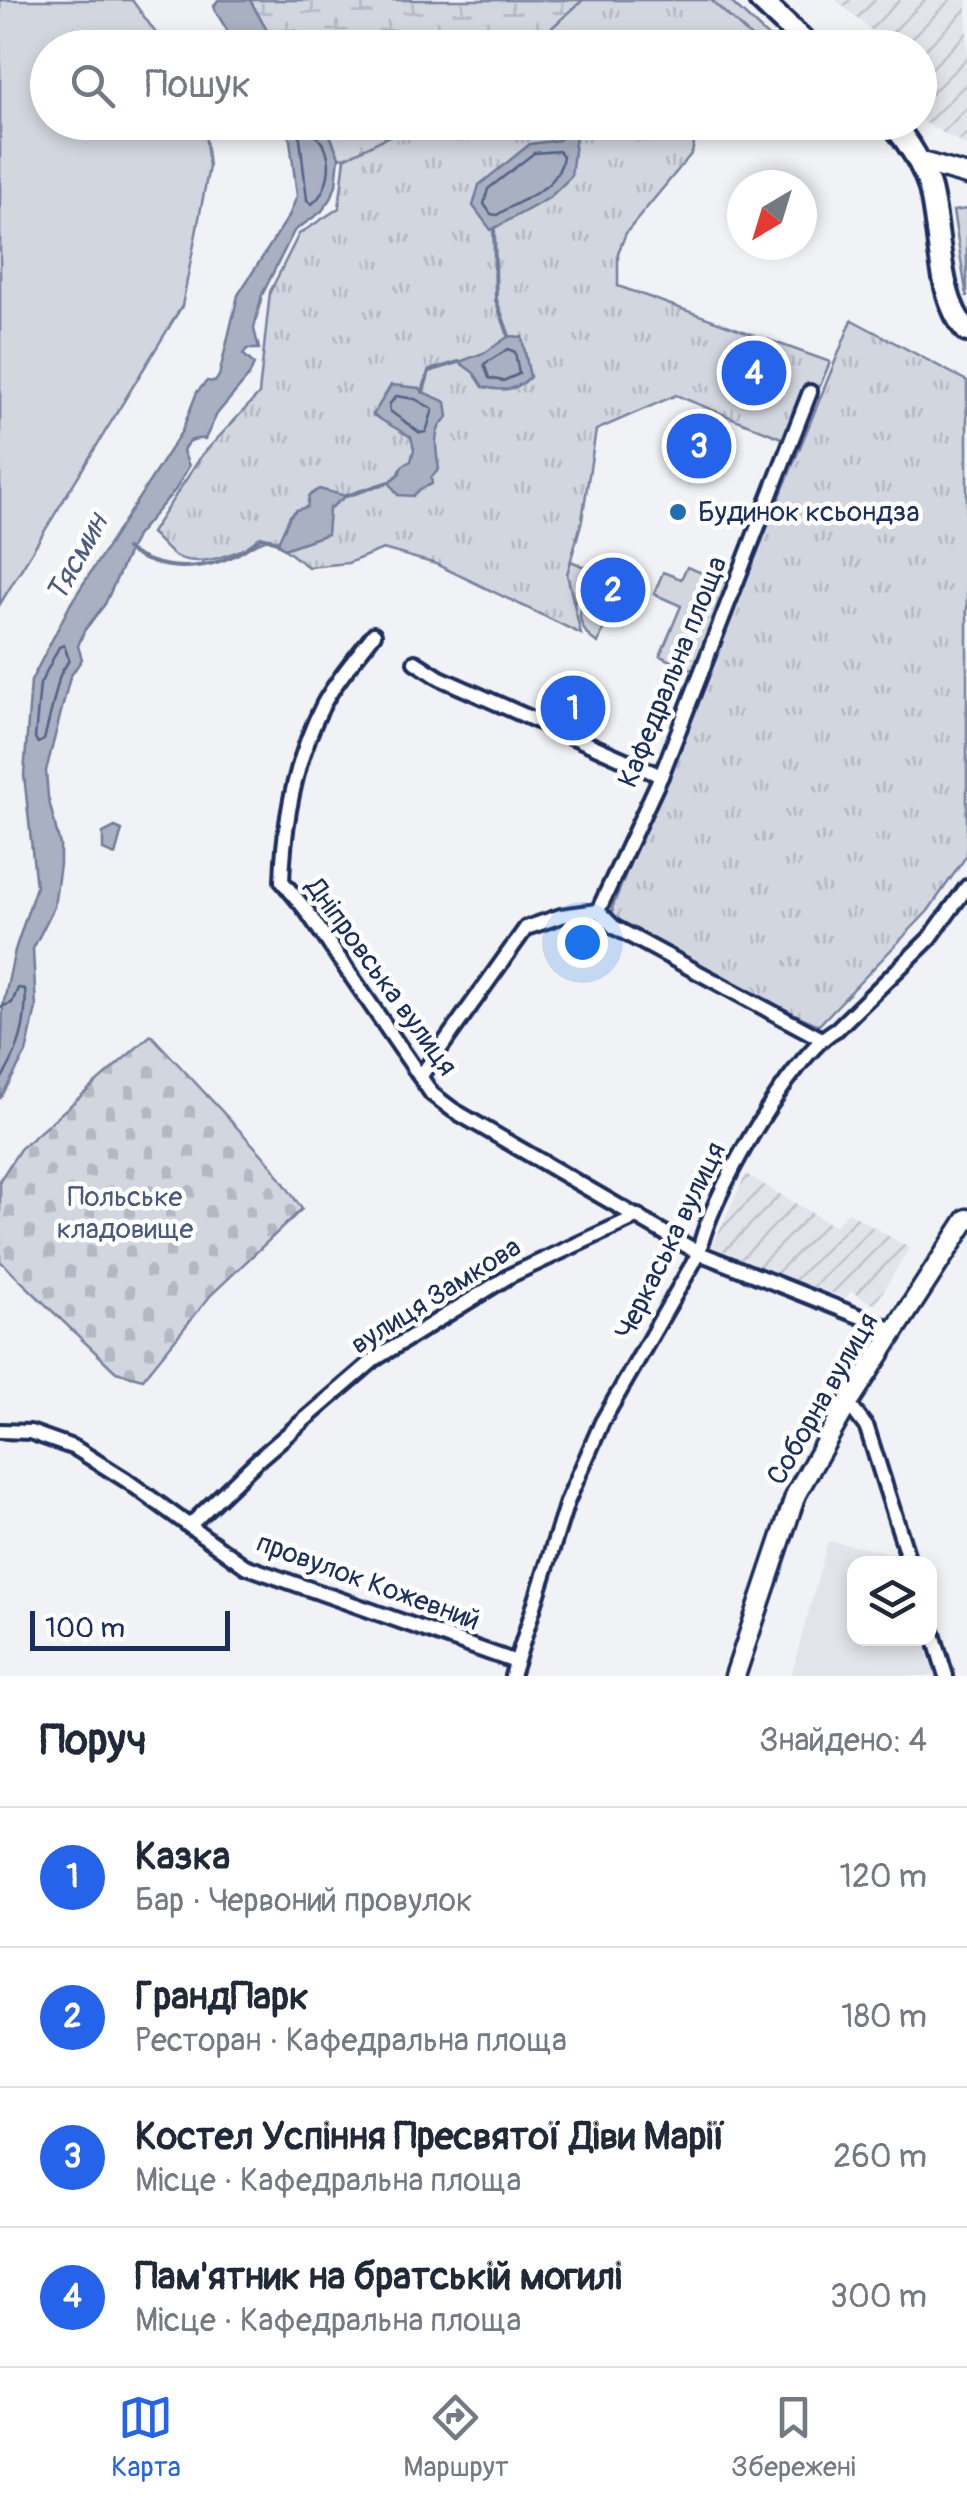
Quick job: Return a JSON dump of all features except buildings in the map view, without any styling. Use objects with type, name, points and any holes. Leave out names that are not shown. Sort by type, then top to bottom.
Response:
[{"type":"main road","points":[[760,0],[792,30]]},
{"type":"main road","points":[[903,140],[930,185],[949,296],[955,316],[967,330]]},
{"type":"main road","points":[[918,161],[962,174]]},
{"type":"main road","points":[[930,185],[942,174],[962,174]]},
{"type":"main road","name":"Соборна вулиця","points":[[736,1676],[796,1494],[848,1403],[967,1219]]},
{"type":"street","name":"Кафедральна площа","points":[[598,911],[660,776],[810,392]]},
{"type":"street","name":"Дніпровська вулиця","points":[[374,634],[324,703],[302,758],[283,828],[282,880],[432,1094],[452,1110],[699,1253],[894,1330]]},
{"type":"street","points":[[415,662],[440,678],[660,776]]},
{"type":"street","name":"Черкаська вулиця","points":[[514,1669],[567,1502],[602,1422],[699,1253],[702,1232],[735,1162],[794,1070],[820,1038],[837,1029],[930,938],[967,886]]},
{"type":"street","points":[[420,1077],[526,928],[561,916],[598,911],[614,927],[820,1038]]},
{"type":"street","name":"вулиця Замкова","points":[[190,1526],[260,1458],[375,1359],[512,1275],[638,1216]]},
{"type":"street","points":[[848,1403],[867,1428],[907,1556]]},
{"type":"street","name":"провулок Кожевний","points":[[0,1431],[30,1432],[75,1448],[245,1566],[514,1669]]},
{"type":"street","points":[[937,1646],[946,1676]]},
{"type":"shaded area","points":[[836,0],[967,0],[967,146],[937,129],[937,30],[871,30]]},
{"type":"shaded area","points":[[746,1174],[834,1226],[848,1212],[909,1248],[875,1305],[851,1291],[846,1298],[712,1246]]},
{"type":"shaded area","points":[[828,1541],[896,1554],[847,1556],[847,1646],[925,1646],[935,1676],[791,1676]]},
{"type":"green space","points":[[0,0],[132,0],[154,30],[30,30],[30,140],[206,140],[209,167],[182,306],[0,604]]},
{"type":"green space","points":[[250,0],[583,0],[550,30],[267,30]]},
{"type":"green space","points":[[583,0],[711,0],[744,30],[549,30]]},
{"type":"green space","points":[[629,0],[729,0],[761,30],[648,30]]},
{"type":"green space","points":[[332,140],[382,140],[345,158],[339,157]]},
{"type":"green space","points":[[382,140],[695,140],[692,153],[626,233],[618,253],[618,286],[830,362],[796,444],[676,395],[596,430],[582,520],[567,574],[581,634],[436,564],[383,549],[348,563],[308,567],[270,538],[211,560],[175,556],[151,533],[202,455],[259,394],[270,292],[299,234],[339,208],[345,158]]},
{"type":"green space","points":[[967,209],[967,297],[953,211]]},
{"type":"green space","points":[[852,320],[967,381],[967,855],[928,911],[819,1025],[734,988],[622,926],[614,918],[612,908]]},
{"type":"green space","points":[[571,561],[589,569],[574,604],[567,574]]},
{"type":"green space","points":[[687,567],[735,586],[701,674],[660,656],[681,606],[654,594],[663,572],[681,579]]},
{"type":"green space","points":[[581,608],[600,616],[598,621],[605,624],[598,643],[584,628]]},
{"type":"green space","name":"Польське кладовище","points":[[151,1035],[270,1163],[302,1209],[211,1295],[143,1379],[116,1372],[0,1261],[0,1180],[20,1149]]},
{"type":"water","points":[[218,0],[250,0],[267,30],[227,30],[214,6]]},
{"type":"water","name":"Тясмин","points":[[290,140],[332,140],[339,157],[336,185],[321,212],[294,231],[262,295],[254,329],[259,349],[247,349],[243,354],[254,364],[249,376],[217,414],[205,439],[191,440],[185,447],[189,466],[176,489],[136,536],[105,604],[84,631],[78,646],[82,659],[70,677],[46,771],[60,845],[54,907],[33,949],[36,1008],[26,1053],[0,1099],[3,1006],[15,950],[36,887],[24,775],[31,681],[71,603],[182,431],[197,392],[207,381],[215,382],[219,376],[238,295],[289,216],[297,196]]},
{"type":"water","points":[[575,140],[571,177],[549,198],[491,230],[473,206],[479,185],[530,144]]},
{"type":"water","points":[[509,336],[522,337],[530,377],[508,389],[483,387],[474,373],[459,362],[486,352]]},
{"type":"water","points":[[391,385],[420,388],[446,402],[448,417],[439,428],[436,441],[439,469],[431,478],[432,484],[413,496],[398,495],[389,482],[411,461],[411,437],[373,415]]},
{"type":"water","points":[[319,489],[346,496],[329,509],[327,534],[284,549],[278,542],[290,516],[307,507],[309,496]]},
{"type":"water","points":[[115,827],[122,830],[115,855],[103,850],[103,833]]},
{"type":"waterway","points":[[494,230],[496,300],[509,336]]},
{"type":"waterway","points":[[423,392],[429,371],[459,362]]},
{"type":"waterway","points":[[346,496],[389,482]]},
{"type":"waterway","points":[[126,549],[142,558],[177,567],[230,557],[261,537],[278,542]]},
{"type":"place","name":"Пам'ятник на братській могилі","points":[[754,373]]},
{"type":"place","name":"Костел Успіння Пресвятої Діви Марії","points":[[699,446]]},
{"type":"place","name":"Будинок ксьондза","points":[[678,512]]},
{"type":"place","name":"ГрандПарк","points":[[613,590]]},
{"type":"place","name":"Казка","points":[[573,708]]}]
